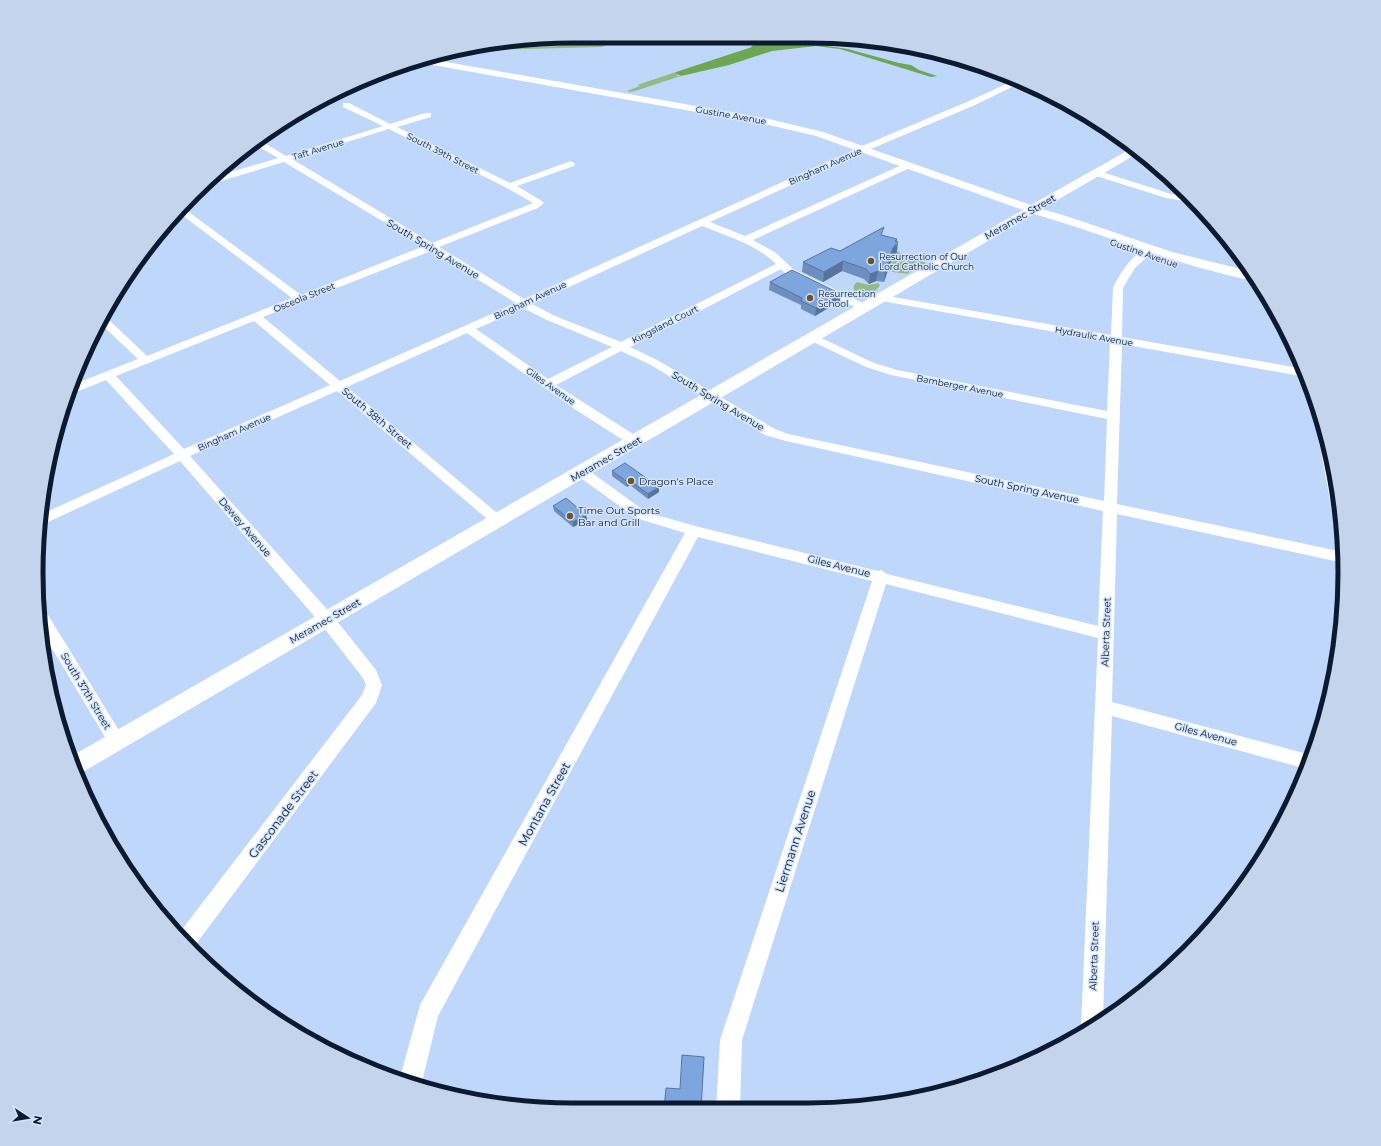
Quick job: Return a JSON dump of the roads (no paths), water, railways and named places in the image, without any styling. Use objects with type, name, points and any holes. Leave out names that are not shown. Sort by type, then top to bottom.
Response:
[{"type":"street","name":"Gustine Avenue","points":[[432,62],[769,122],[819,134],[863,148],[1033,210],[1057,222],[1148,251],[1205,272],[1250,281]]},
{"type":"street","name":"Bingham Avenue","points":[[46,518],[182,455],[468,329],[863,148],[972,103],[1013,84]]},
{"type":"street","name":"South 39th Street","points":[[346,105],[510,186],[539,203]]},
{"type":"street","name":"Taft Avenue","points":[[220,178],[428,116]]},
{"type":"street","name":"South Spring Avenue","points":[[262,145],[515,297],[522,303],[551,318],[620,346],[655,363],[760,427],[786,437],[1338,557]]},
{"type":"street","name":"Meramec Street","points":[[79,764],[583,473],[1131,153]]},
{"type":"street","points":[[510,186],[571,164]]},
{"type":"street","points":[[745,240],[909,165]]},
{"type":"street","points":[[1096,173],[1169,196],[1184,199]]},
{"type":"street","name":"Osceola Street","points":[[77,387],[539,203]]},
{"type":"street","points":[[185,213],[300,299]]},
{"type":"street","points":[[701,222],[745,240],[773,255],[781,265],[789,271],[865,308]]},
{"type":"street","name":"Gustine Avenue","points":[[1148,251],[1246,275]]},
{"type":"street","name":"Alberta Street","points":[[1092,1020],[1103,707],[1107,634],[1109,507],[1118,288],[1128,270],[1148,251]]},
{"type":"street","name":"Kingsland Court","points":[[548,384],[781,265]]},
{"type":"street","name":"Hydraulic Avenue","points":[[882,298],[1299,372]]},
{"type":"street","name":"South 38th Street","points":[[255,316],[498,521]]},
{"type":"street","points":[[106,323],[145,360]]},
{"type":"street","name":"Giles Avenue","points":[[468,329],[636,442]]},
{"type":"street","name":"Bamberger Avenue","points":[[813,338],[870,365],[895,373],[1113,416]]},
{"type":"street","name":"Dewey Avenue","points":[[108,375],[182,455],[327,620],[370,675],[374,685]]},
{"type":"street","name":"Giles Avenue","points":[[583,473],[641,515],[694,531],[881,576],[1107,634]]},
{"type":"street","name":"Montana Street","points":[[411,1078],[428,1013],[694,531]]},
{"type":"street","name":"Liermann Avenue","points":[[728,1103],[731,1040],[881,576]]},
{"type":"street","name":"South 37th Street","points":[[46,626],[117,742]]},
{"type":"street","name":"Gasconade Street","points":[[189,938],[370,698],[374,685]]},
{"type":"street","name":"Giles Avenue","points":[[1103,707],[1304,761]]},
{"type":"railway","points":[[522,46],[571,43]]},
{"type":"place","name":"Resurrection of Our Lord Catholic Church","points":[[871,261]]},
{"type":"place","name":"Resurrection School","points":[[810,298]]},
{"type":"place","name":"Dragon's Place","points":[[631,481]]},
{"type":"place","name":"Time Out Sports Bar and Grill","points":[[570,516]]}]
